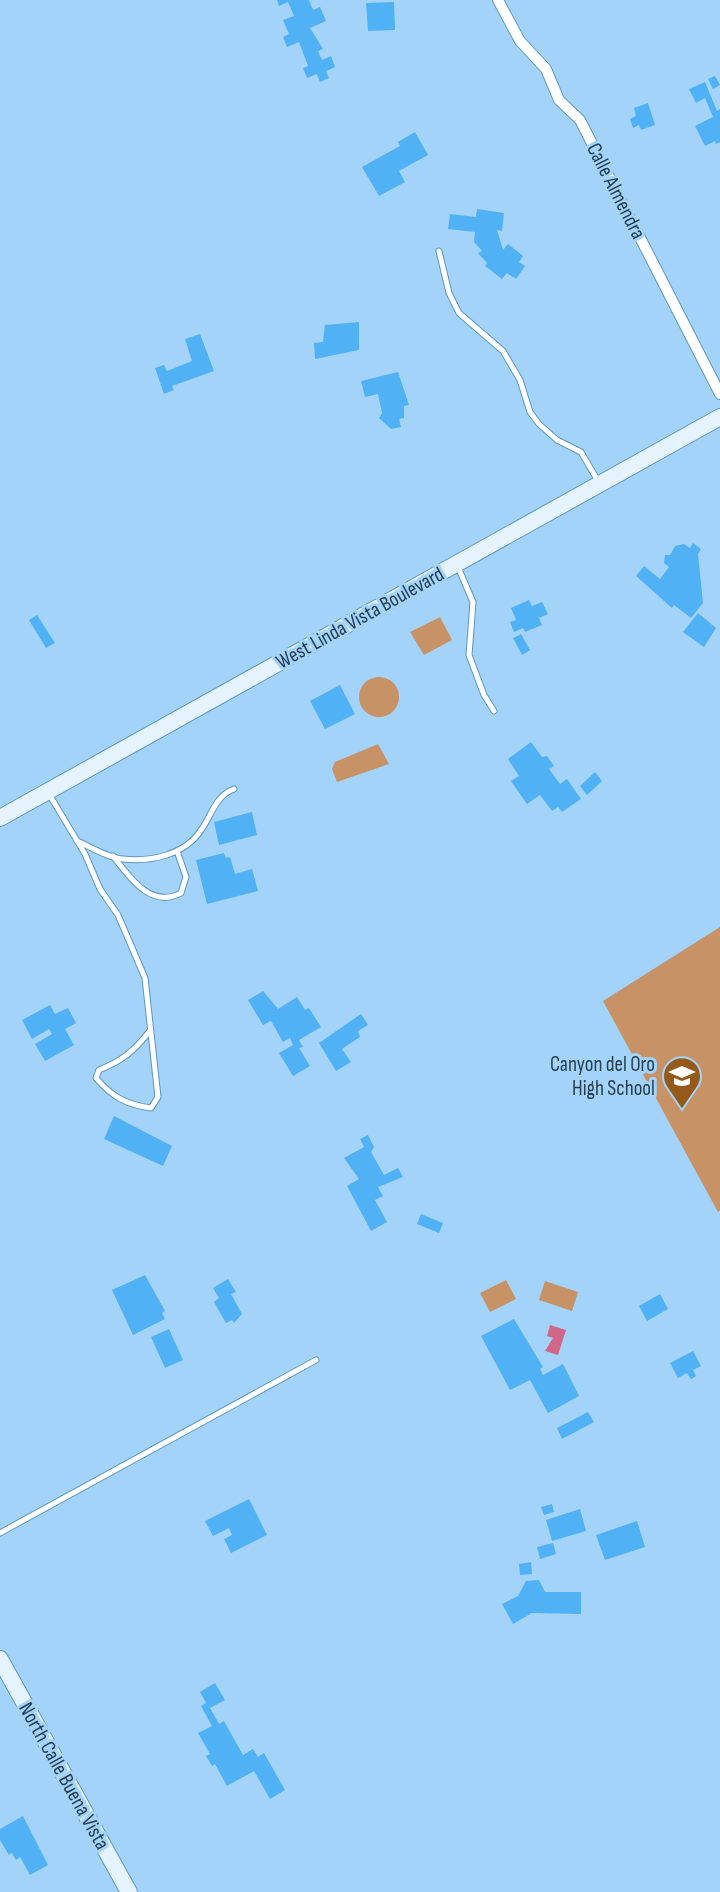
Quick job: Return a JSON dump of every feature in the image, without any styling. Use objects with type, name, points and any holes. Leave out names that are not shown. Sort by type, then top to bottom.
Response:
[{"type":"street","name":"Calle Almendra","points":[[498,0],[520,41],[546,69],[559,100],[580,120],[720,394]]},
{"type":"street","name":"West Linda Vista Boulevard","points":[[0,818],[720,417]]},
{"type":"street","name":"North Calle Buena Vista","points":[[0,1659],[129,1892]]},
{"type":"lane","points":[[439,251],[449,293],[459,313],[503,351],[520,380],[530,412],[538,424],[557,439],[581,452],[600,484]]},
{"type":"lane","points":[[457,564],[469,586],[473,602],[469,654],[484,695],[494,711]]},
{"type":"lane","points":[[78,841],[113,856],[139,858],[169,855],[201,831],[225,792],[234,789]]},
{"type":"lane","points":[[48,791],[78,841],[96,881],[118,915],[149,990],[149,1031],[158,1097],[152,1108],[130,1105],[109,1094],[96,1078],[99,1070],[133,1053],[149,1031]]},
{"type":"lane","points":[[113,856],[144,891],[157,898],[170,898],[181,892],[186,877],[177,851]]},
{"type":"lane","points":[[0,1533],[316,1360]]},
{"type":"shaded area","points":[[440,617],[452,640],[424,655],[410,632]]},
{"type":"shaded area","points":[[379,677],[387,678],[393,683],[398,689],[398,705],[393,711],[387,716],[379,717],[371,716],[365,711],[360,705],[359,697],[360,689],[365,683],[371,678]]},
{"type":"shaded area","points":[[378,744],[389,764],[337,782],[332,769],[335,762]]},
{"type":"shaded area","name":"Canyon del Oro High School","points":[[720,927],[720,1210],[718,1212],[603,1001]]},
{"type":"shaded area","points":[[506,1280],[516,1299],[490,1312],[480,1293]]},
{"type":"shaded area","points":[[545,1281],[578,1292],[572,1311],[539,1300]]},
{"type":"shaded area","points":[[550,1325],[566,1330],[558,1355],[545,1351],[553,1338],[547,1336]]},
{"type":"building","points":[[277,0],[309,0],[313,10],[320,7],[326,21],[310,28],[323,49],[318,51],[322,60],[331,56],[335,67],[326,71],[329,78],[320,82],[317,74],[307,78],[303,68],[308,66],[299,42],[287,47],[283,37],[289,34],[283,20],[294,16],[288,2],[279,6]]},
{"type":"building","points":[[394,2],[395,30],[368,31],[366,3]]},
{"type":"building","points":[[715,76],[720,85],[713,89],[708,79]]},
{"type":"building","points":[[705,82],[717,111],[720,109],[720,142],[716,144],[715,141],[705,146],[695,126],[713,117],[705,98],[696,103],[689,89]]},
{"type":"building","points":[[648,103],[655,125],[641,130],[639,125],[633,128],[630,119],[636,116],[634,108]]},
{"type":"building","points":[[415,132],[428,155],[399,171],[405,182],[379,196],[362,167],[400,146],[398,142]]},
{"type":"building","points":[[477,209],[504,213],[502,231],[497,230],[503,250],[508,244],[523,256],[519,262],[525,266],[516,279],[507,273],[502,279],[485,266],[487,263],[478,253],[482,251],[474,242],[475,232],[448,229],[450,214],[476,217]]},
{"type":"building","points":[[359,322],[359,350],[315,359],[314,343],[323,342],[325,325]]},
{"type":"building","points":[[200,334],[214,371],[172,386],[174,390],[164,394],[155,368],[164,365],[167,371],[192,361],[185,339]]},
{"type":"building","points":[[398,372],[409,405],[404,406],[404,418],[399,419],[401,427],[391,429],[379,418],[382,413],[378,394],[365,397],[361,381]]},
{"type":"building","points":[[693,543],[701,549],[698,554],[703,603],[691,618],[674,605],[672,608],[636,576],[644,566],[660,579],[669,567],[664,563],[665,555],[670,555],[675,546],[684,544],[690,548]]},
{"type":"building","points":[[529,600],[532,606],[542,602],[548,614],[539,618],[542,625],[525,632],[523,628],[514,632],[510,622],[516,620],[511,608]]},
{"type":"building","points":[[698,613],[716,628],[704,647],[683,632]]},
{"type":"building","points":[[37,615],[55,643],[46,648],[29,620]]},
{"type":"building","points":[[521,634],[530,650],[522,655],[513,638]]},
{"type":"building","points":[[340,685],[355,714],[325,729],[310,701]]},
{"type":"building","points":[[531,742],[542,757],[547,756],[554,766],[549,769],[560,784],[567,779],[581,799],[562,812],[558,807],[552,811],[540,795],[527,804],[511,781],[519,776],[508,759]]},
{"type":"building","points":[[595,772],[602,781],[587,795],[580,786]]},
{"type":"building","points":[[252,812],[257,835],[219,845],[214,822]]},
{"type":"building","points":[[224,853],[226,858],[230,857],[235,874],[252,869],[258,891],[207,904],[196,860]]},
{"type":"building","points":[[263,991],[278,1009],[297,997],[305,1010],[309,1008],[321,1027],[299,1040],[303,1047],[299,1048],[310,1066],[293,1076],[279,1053],[293,1045],[290,1038],[283,1042],[271,1021],[263,1025],[248,1000]]},
{"type":"building","points":[[50,1005],[55,1014],[68,1008],[76,1023],[65,1029],[74,1045],[45,1061],[35,1044],[52,1034],[49,1029],[32,1039],[22,1020]]},
{"type":"building","points":[[361,1014],[368,1025],[358,1031],[360,1037],[342,1049],[351,1062],[336,1071],[319,1043]]},
{"type":"building","points":[[114,1116],[172,1146],[163,1166],[104,1139]]},
{"type":"building","points":[[368,1135],[374,1147],[371,1152],[384,1175],[398,1168],[403,1177],[378,1187],[383,1196],[375,1200],[387,1222],[371,1231],[347,1186],[359,1179],[344,1158],[364,1147],[360,1139]]},
{"type":"building","points":[[421,1214],[443,1223],[439,1233],[417,1224]]},
{"type":"building","points":[[145,1275],[165,1311],[162,1313],[165,1319],[133,1335],[112,1290]]},
{"type":"building","points":[[228,1279],[236,1292],[231,1294],[242,1314],[234,1323],[232,1320],[226,1323],[214,1302],[219,1298],[213,1288]]},
{"type":"building","points":[[660,1294],[668,1309],[647,1321],[639,1306]]},
{"type":"building","points":[[514,1319],[543,1367],[540,1369],[543,1375],[563,1364],[579,1396],[548,1413],[530,1380],[510,1390],[481,1336]]},
{"type":"building","points":[[169,1329],[183,1360],[165,1368],[151,1337]]},
{"type":"building","points":[[693,1351],[701,1366],[693,1370],[696,1376],[691,1379],[687,1373],[678,1378],[670,1363]]},
{"type":"building","points":[[588,1412],[594,1422],[562,1439],[557,1428]]},
{"type":"building","points":[[249,1499],[267,1535],[231,1553],[224,1539],[232,1535],[229,1528],[213,1536],[205,1521]]},
{"type":"building","points":[[552,1504],[554,1512],[544,1515],[541,1507]]},
{"type":"building","points":[[580,1509],[586,1531],[552,1541],[546,1520]]},
{"type":"building","points":[[637,1521],[645,1547],[605,1560],[596,1535]]},
{"type":"building","points":[[553,1543],[556,1554],[540,1559],[537,1547]]},
{"type":"building","points":[[531,1562],[532,1574],[520,1575],[519,1564]]},
{"type":"building","points":[[539,1580],[545,1592],[581,1592],[581,1614],[532,1613],[513,1624],[502,1604],[518,1596],[526,1581]]},
{"type":"building","points":[[215,1683],[225,1700],[210,1708],[219,1724],[224,1721],[243,1755],[253,1749],[258,1757],[264,1753],[285,1790],[270,1799],[254,1771],[227,1786],[215,1764],[212,1766],[206,1756],[210,1754],[198,1733],[212,1726],[201,1706],[206,1703],[200,1692]]},
{"type":"building","points":[[23,1816],[48,1865],[30,1875],[20,1857],[16,1860],[12,1853],[9,1855],[0,1840],[0,1829]]},
{"type":"place","name":"Canyon del Oro High School","points":[[682,1110]]}]
